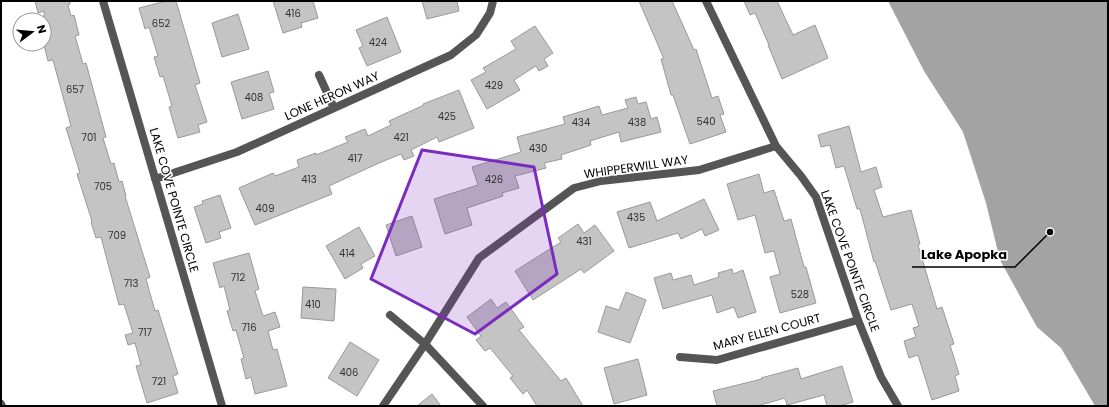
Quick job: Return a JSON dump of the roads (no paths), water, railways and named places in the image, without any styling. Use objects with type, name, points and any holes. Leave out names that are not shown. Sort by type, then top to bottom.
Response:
[{"type":"street","name":"LAKE COVE POINTE CIRCLE","points":[[103,1],[222,406]]},
{"type":"street","name":"LONE HERON WAY","points":[[155,178],[238,152],[451,54],[476,35],[490,13],[493,1]]},
{"type":"street","name":"LAKE COVE POINTE CIRCLE","points":[[706,1],[776,146],[816,197],[858,320],[881,377],[898,406]]},
{"type":"street","points":[[319,75],[334,108]]},
{"type":"street","name":"WHIPPERWILL WAY","points":[[383,406],[425,344],[479,258],[574,188],[601,181],[699,170],[776,146]]},
{"type":"street","points":[[390,314],[425,344],[484,406]]},
{"type":"street","name":"MARY ELLEN COURT","points":[[680,357],[717,360],[858,320]]},
{"type":"place","name":"Lake Apopka","points":[[1050,232]]}]
